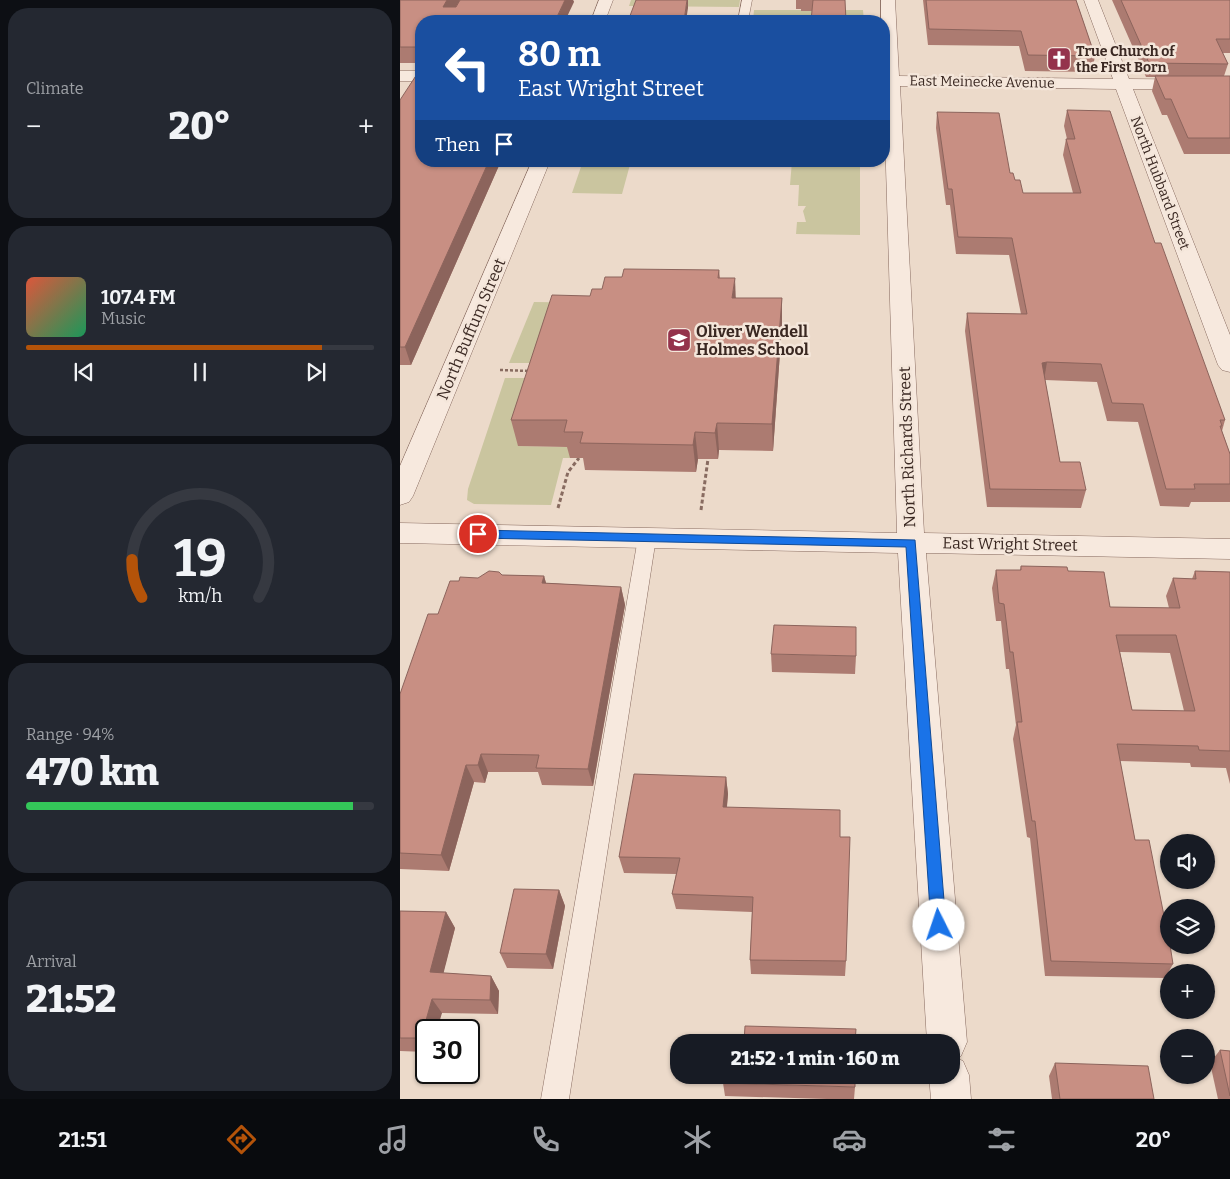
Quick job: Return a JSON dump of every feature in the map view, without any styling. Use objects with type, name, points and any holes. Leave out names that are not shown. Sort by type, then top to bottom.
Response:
[{"type":"street","points":[[600,15],[606,0]]},
{"type":"street","name":"North Richards Street","points":[[888,0],[888,15]]},
{"type":"street","name":"North Hubbard Street","points":[[1091,0],[1230,365]]},
{"type":"street","name":"East Meinecke Avenue","points":[[890,81],[1230,85]]},
{"type":"street","name":"North Richards Street","points":[[890,121],[911,543],[946,1034]]},
{"type":"street","name":"North Buffum Street","points":[[400,496],[538,167]]},
{"type":"street","name":"East Wright Street","points":[[400,533],[1230,549]]},
{"type":"street","points":[[950,1084],[951,1099]]},
{"type":"lane","points":[[744,15],[747,0]]},
{"type":"lane","points":[[555,1099],[647,538]]},
{"type":"path","points":[[500,370],[533,371]]},
{"type":"path","points":[[557,511],[568,472],[579,458]]},
{"type":"path","points":[[701,514],[708,459]]},
{"type":"shaded area","points":[[631,0],[740,0],[739,7],[629,6]]},
{"type":"shaded area","points":[[754,10],[863,10],[863,15],[754,15]]},
{"type":"shaded area","points":[[581,167],[629,167],[622,194],[572,193]]},
{"type":"shaded area","points":[[792,167],[860,167],[860,235],[796,234],[797,222],[806,222],[803,211],[806,206],[798,206],[799,185],[790,185]]},
{"type":"shaded area","points":[[534,302],[610,303],[544,363],[509,363]]},
{"type":"shaded area","points":[[505,378],[540,378],[518,446],[572,447],[570,458],[563,458],[551,505],[474,504],[467,500],[468,489]]},
{"type":"building","points":[[400,0],[447,0],[443,7],[456,7],[460,0],[565,0],[558,15],[415,15],[415,47],[400,47]]},
{"type":"building","points":[[636,0],[687,0],[685,15],[630,15]]},
{"type":"building","points":[[813,0],[845,0],[846,15],[812,15]]},
{"type":"building","points":[[926,0],[1076,0],[1095,56],[1028,55],[1021,31],[929,29]]},
{"type":"building","points":[[1121,0],[1230,0],[1230,39],[1216,39],[1228,64],[1149,63]]},
{"type":"building","points":[[1155,76],[1230,76],[1230,138],[1188,138],[1171,99],[1165,99]]},
{"type":"building","points":[[415,77],[415,167],[486,167],[405,347],[400,347],[400,100]]},
{"type":"building","points":[[1067,110],[1110,111],[1155,243],[1161,243],[1225,420],[1220,420],[1222,426],[1220,426],[1230,454],[1230,484],[1194,484],[1195,489],[1166,489],[1143,404],[1112,403],[1101,364],[1047,362],[1042,363],[1060,462],[1080,462],[1086,490],[990,489],[967,313],[1027,314],[1012,238],[958,237],[952,189],[948,189],[937,112],[999,113],[1010,173],[1013,173],[1015,180],[1020,180],[1023,193],[1081,193],[1066,139],[1075,139]]},
{"type":"building","points":[[624,269],[719,270],[718,278],[735,278],[732,298],[782,298],[772,424],[717,423],[715,433],[695,432],[693,445],[580,443],[583,432],[564,432],[567,420],[511,420],[552,295],[590,296],[592,289],[602,289],[605,277],[622,277]]},
{"type":"building","points":[[1021,566],[1067,567],[1068,571],[1104,572],[1110,607],[1180,608],[1173,578],[1196,579],[1195,571],[1230,572],[1230,751],[1199,750],[1198,746],[1117,744],[1135,840],[1149,840],[1161,899],[1160,954],[1171,954],[1173,964],[1051,961],[1035,821],[1032,821],[1017,722],[1022,722],[1013,652],[1010,652],[1004,604],[999,603],[996,570],[1021,570]],"holes":[[[1116,635],[1176,635],[1195,711],[1132,710]]]},
{"type":"building","points":[[489,571],[499,572],[502,575],[544,576],[542,583],[621,587],[588,769],[536,768],[539,755],[481,754],[478,765],[466,765],[441,855],[400,853],[400,694],[428,614],[438,614],[450,581],[459,581],[460,577],[478,578]]},
{"type":"building","points":[[774,625],[856,627],[856,656],[771,654]]},
{"type":"building","points":[[634,774],[726,777],[723,807],[840,810],[840,837],[850,837],[846,961],[750,960],[753,897],[672,894],[680,858],[619,857]]},
{"type":"building","points":[[514,889],[559,890],[546,954],[500,953]]},
{"type":"building","points":[[400,911],[446,912],[430,972],[491,976],[490,1000],[432,999],[426,1019],[415,1019],[415,1038],[400,1038]]},
{"type":"building","points":[[745,1026],[856,1029],[856,1034],[744,1034]]},
{"type":"building","points":[[1220,1050],[1230,1051],[1230,1096]]},
{"type":"building","points":[[1055,1063],[1148,1066],[1154,1099],[1060,1099]]},
{"type":"building","points":[[756,1084],[855,1084],[855,1087]]},
{"type":"place","name":"True Church of the First Born","points":[[1059,59]]},
{"type":"place","name":"Oliver Wendell Holmes School","points":[[679,340]]},
{"type":"route","points":[[478,534],[911,543],[939,925]]}]
